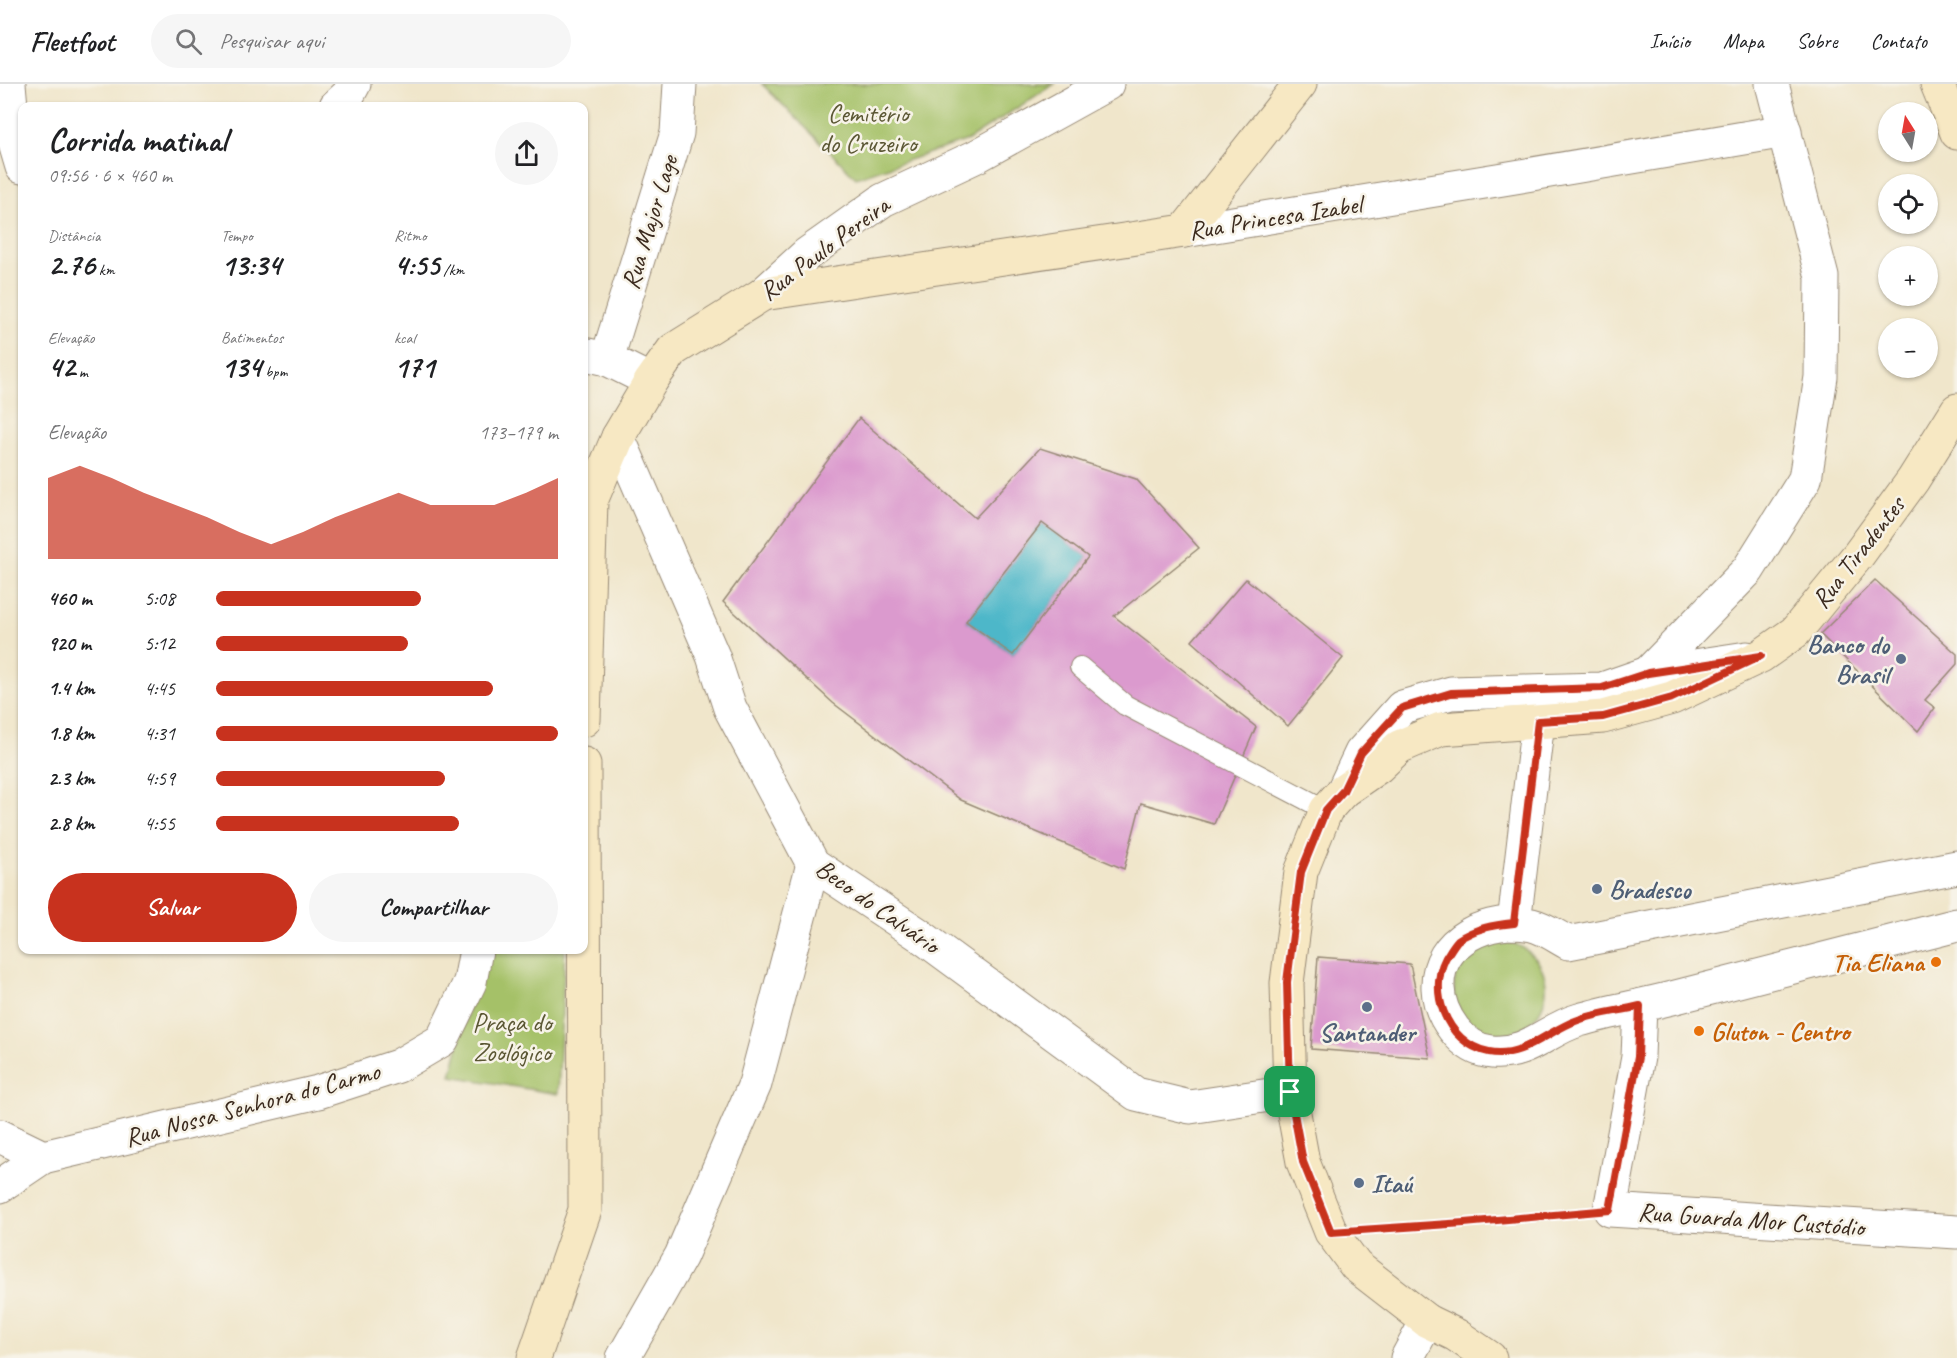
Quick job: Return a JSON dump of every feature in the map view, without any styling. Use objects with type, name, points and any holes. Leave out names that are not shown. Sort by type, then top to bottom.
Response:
[{"type":"street","points":[[9,84],[14,140],[18,154]]},
{"type":"street","points":[[340,102],[348,95],[354,84]]},
{"type":"street","name":"Rua Major Lage","points":[[595,356],[676,133],[680,84]]},
{"type":"street","name":"Rua Paulo Pereira","points":[[588,510],[618,437],[651,381],[673,350],[763,294],[807,254],[883,200],[977,156],[1107,84]]},
{"type":"street","points":[[1184,231],[1300,84]]},
{"type":"street","points":[[1648,673],[1748,570],[1805,479],[1821,377],[1822,277],[1772,84]]},
{"type":"street","points":[[1937,84],[1957,133]]},
{"type":"street","name":"Rua Princesa Izabel","points":[[763,294],[1184,231],[1785,131]]},
{"type":"street","points":[[595,356],[651,381]]},
{"type":"street","name":"Rua Tiradentes","points":[[1335,801],[1361,753],[1402,708],[1451,693],[1602,688],[1648,673],[1761,656],[1795,632],[1859,554],[1913,480],[1957,410]]},
{"type":"street","name":"Beco do Calvário","points":[[618,437],[713,656],[730,708],[813,864],[918,934],[1136,1094],[1190,1107],[1290,1092]]},
{"type":"street","points":[[1490,1358],[1456,1335],[1427,1321],[1356,1266],[1331,1232],[1303,1162],[1290,1092],[1287,982],[1301,872],[1335,801],[1399,747],[1440,729],[1603,717],[1660,701],[1761,656]]},
{"type":"street","points":[[1514,923],[1538,721]]},
{"type":"street","points":[[623,1358],[681,1256],[755,1084],[813,864]]},
{"type":"street","points":[[1957,867],[1568,943],[1534,925],[1514,923],[1486,926],[1457,941],[1444,959],[1438,981],[1438,1000],[1450,1024],[1466,1042],[1489,1052],[1513,1052],[1577,1020],[1957,925]]},
{"type":"street","name":"Rua Nossa Senhora do Carmo","points":[[43,1157],[318,1092],[398,1066],[442,1040],[470,982],[475,954]]},
{"type":"street","points":[[534,1358],[585,1210],[584,954]]},
{"type":"street","points":[[1610,1210],[1638,1057],[1640,1006]]},
{"type":"street","points":[[0,1136],[43,1157],[0,1186]]},
{"type":"street","name":"Rua Guarda Mor Custódio","points":[[1610,1210],[1957,1232]]},
{"type":"street","points":[[1407,1358],[1427,1321]]},
{"type":"lane","points":[[1080,667],[1125,705],[1335,801]]},
{"type":"path","name":"Rua Guarda Mor Custódio","points":[[1331,1232],[1610,1210]]},
{"type":"green space","name":"Cemitério do Cruzeiro","points":[[762,84],[1054,84],[968,140],[856,178]]},
{"type":"green space","points":[[1500,942],[1518,945],[1533,955],[1543,970],[1546,988],[1543,1006],[1533,1021],[1518,1031],[1500,1034],[1482,1031],[1467,1021],[1457,1006],[1454,988],[1457,970],[1467,955],[1482,945]]},
{"type":"green space","name":"Praça do Zoológico","points":[[482,954],[565,954],[558,1094],[451,1076]]},
{"type":"water","points":[[1042,523],[1088,557],[1013,655],[966,621]]},
{"type":"building","points":[[859,418],[975,518],[1040,448],[1136,479],[1199,548],[1114,616],[1256,727],[1214,824],[1141,803],[1124,869],[961,800],[833,703],[723,602]],"holes":[[[1042,523],[1088,557],[1013,655],[966,621]]]},
{"type":"building","points":[[1246,579],[1343,658],[1288,726],[1192,641]]},
{"type":"building","name":"Banco do Brasil","points":[[1875,580],[1957,654],[1957,664],[1925,700],[1935,708],[1918,731],[1820,634]]},
{"type":"building","name":"Santander","points":[[1318,957],[1410,964],[1430,1058],[1311,1049]]},
{"type":"place","name":"Banco do Brasil","points":[[1901,659]]},
{"type":"place","name":"Bradesco","points":[[1597,889]]},
{"type":"place","name":"Tia Eliana","points":[[1936,962]]},
{"type":"place","name":"Santander","points":[[1367,1007]]},
{"type":"place","name":"Gluton - Centro","points":[[1699,1031]]},
{"type":"place","name":"Itaú","points":[[1359,1183]]},
{"type":"route","points":[[1761,656],[1672,698],[1603,717],[1538,721],[1514,923],[1486,926],[1457,941],[1444,959],[1438,981],[1438,1000],[1450,1024],[1466,1042],[1489,1052],[1513,1052],[1577,1020],[1640,1006],[1638,1057],[1610,1210],[1331,1232],[1303,1162],[1290,1092],[1287,982],[1301,872],[1326,810],[1343,791],[1361,753],[1402,708],[1451,693],[1602,688],[1648,673],[1761,656]]}]
